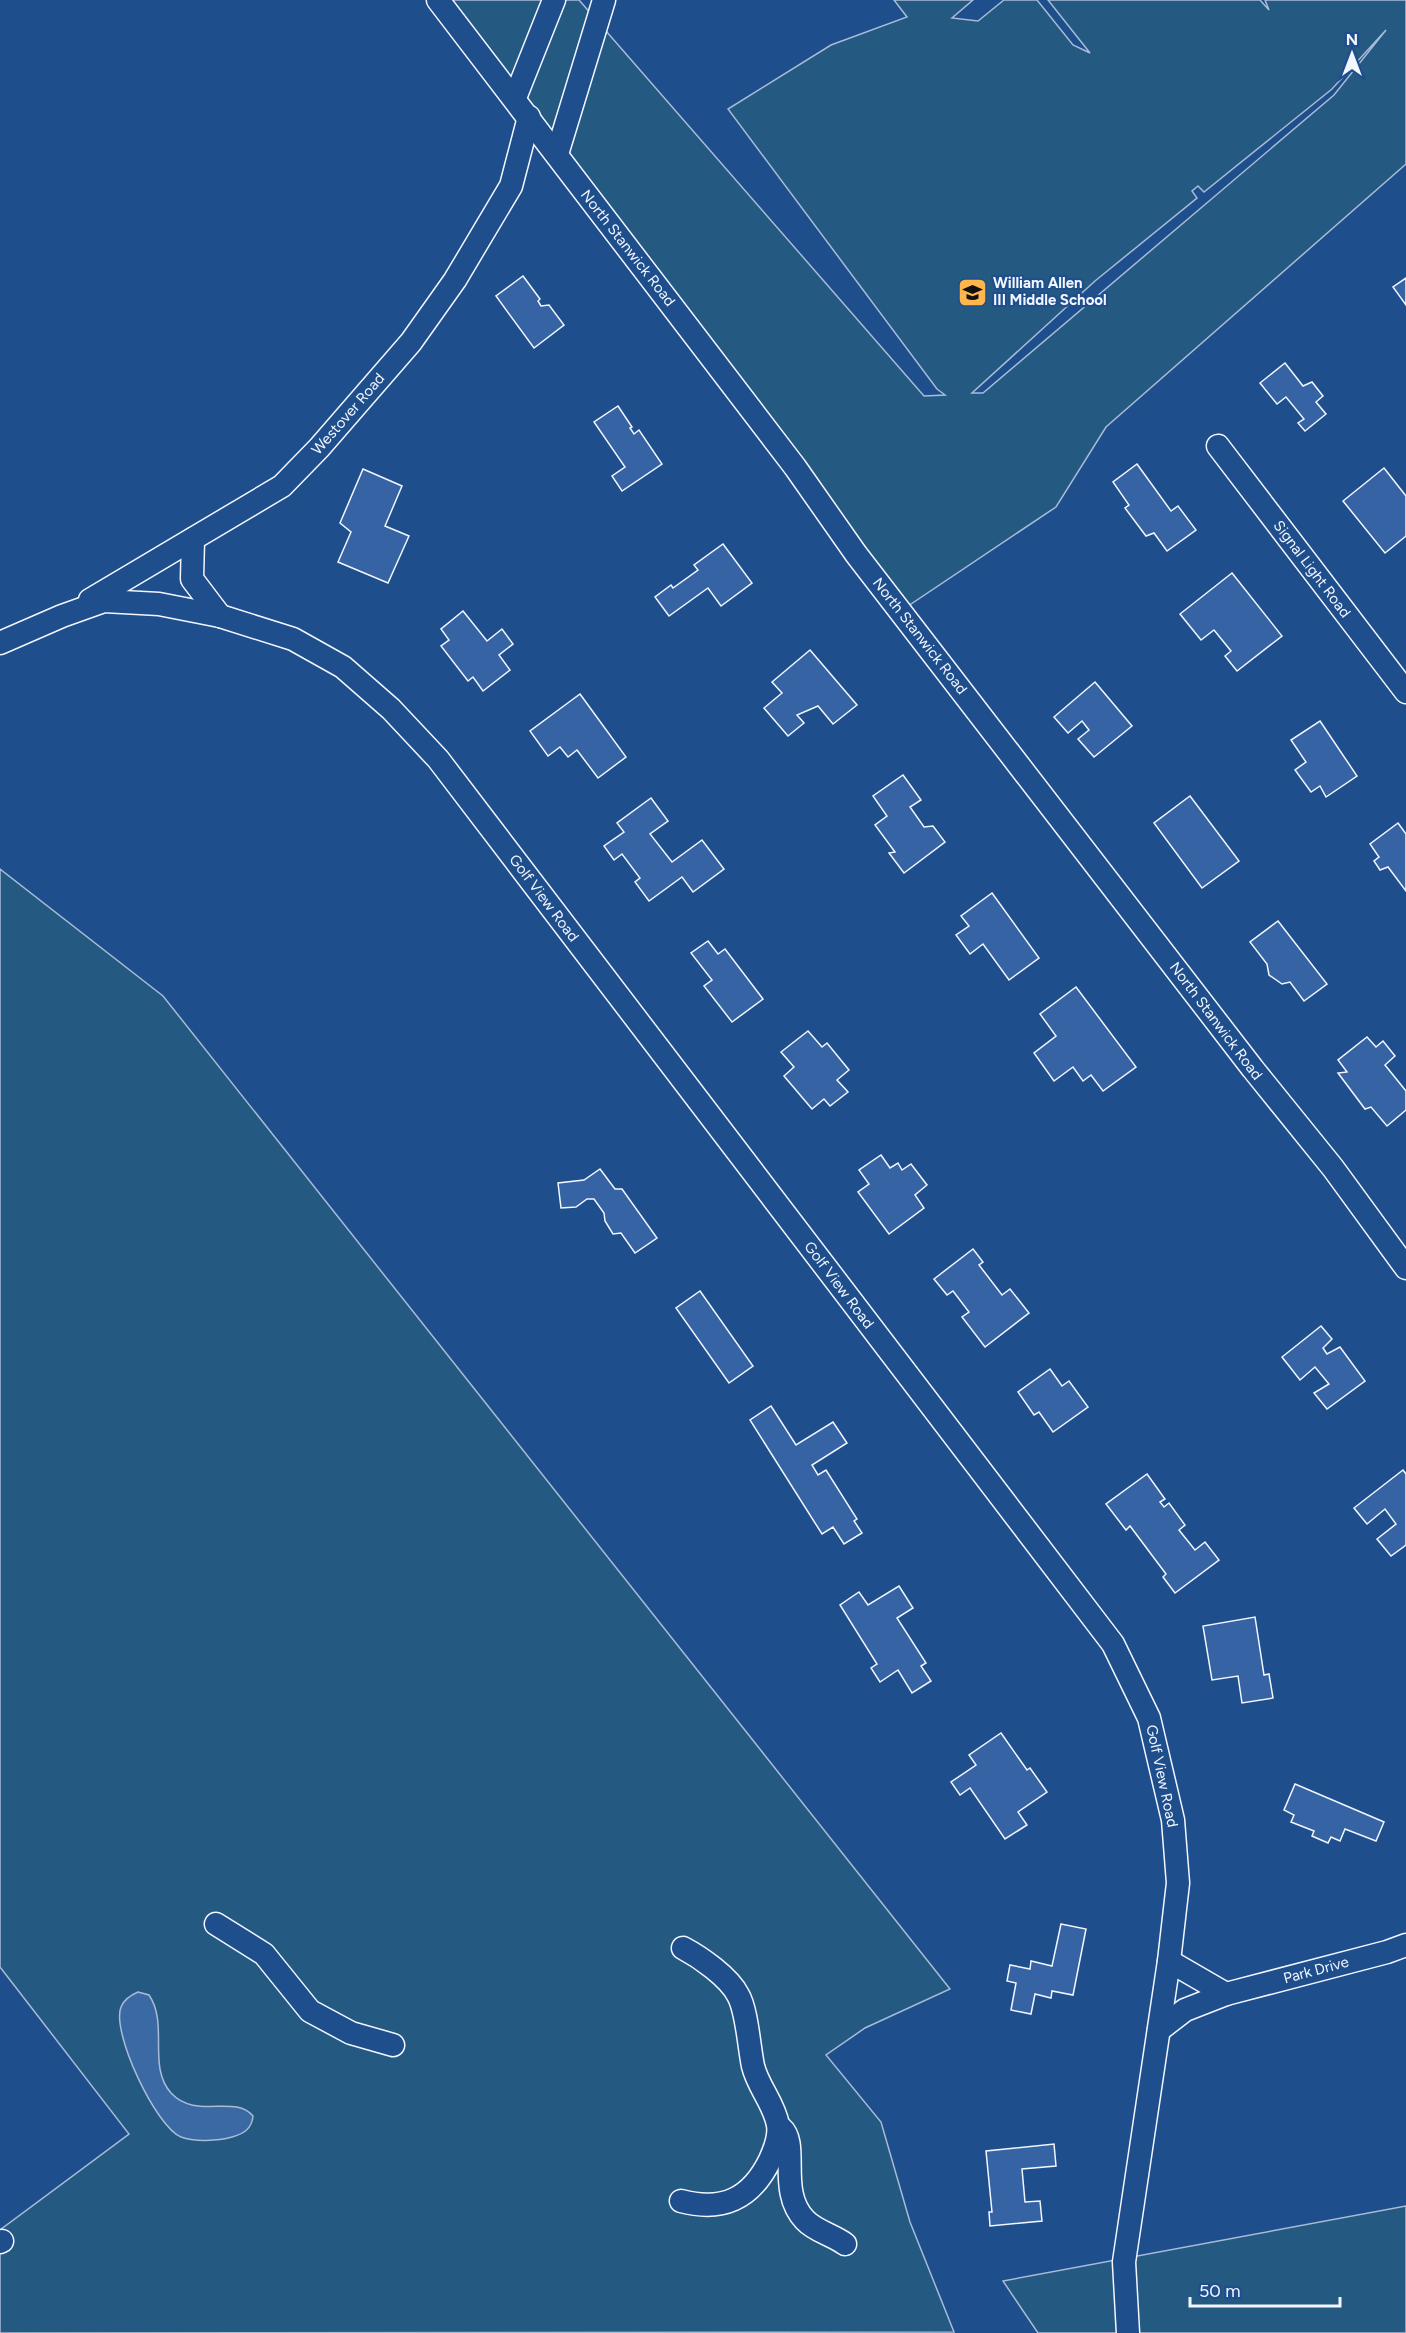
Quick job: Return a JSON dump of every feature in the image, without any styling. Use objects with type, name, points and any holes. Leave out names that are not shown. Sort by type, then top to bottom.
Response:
[{"type":"street","name":"North Stanwick Road","points":[[438,0],[795,466],[856,554],[1259,1077],[1333,1168],[1406,1268]]},
{"type":"street","points":[[515,98],[554,0]]},
{"type":"street","points":[[557,154],[604,0]]},
{"type":"street","name":"Westover Road","points":[[62,616],[282,486],[319,448],[411,342],[455,280],[511,186],[529,117]]},
{"type":"street","name":"Signal Light Road","points":[[1218,446],[1406,692]]},
{"type":"street","points":[[193,539],[192,579],[219,616]]},
{"type":"street","name":"Golf View Road","points":[[0,643],[62,616],[105,601],[159,604],[219,616],[292,639],[343,667],[391,709],[438,759],[1113,1644],[1149,1718],[1173,1820],[1178,1883],[1169,1961],[1124,2262],[1128,2333]]},
{"type":"street","points":[[216,1924],[264,1954],[310,2011],[351,2033],[393,2045]]},
{"type":"street","name":"Park Drive","points":[[1159,2030],[1185,2010],[1226,1994],[1406,1945]]},
{"type":"street","points":[[681,2201],[711,2206],[742,2196],[764,2172],[779,2135],[773,2110],[753,2068],[745,2015],[738,1994],[716,1970],[683,1948]]},
{"type":"street","points":[[1169,1961],[1226,1994]]},
{"type":"street","points":[[778,2125],[785,2131],[789,2140],[789,2186],[791,2197],[798,2210],[805,2222],[845,2244]]},
{"type":"shaded area","points":[[445,0],[579,0],[924,396],[945,395],[937,389],[728,109],[831,45],[907,17],[894,0],[973,0],[952,18],[978,21],[1004,0],[1037,0],[1073,45],[1090,53],[1048,0],[1260,0],[1269,10],[1265,0],[1406,0],[1406,164],[1106,427],[1056,507],[908,606]],"holes":[[[1386,30],[1334,95],[983,393],[972,393],[1095,281],[1197,198],[1192,191],[1198,186],[1204,192],[1332,89]]]},
{"type":"shaded area","points":[[0,869],[163,996],[950,1989],[865,2028],[826,2055],[881,2122],[910,2222],[954,2332],[0,2333],[0,2230],[129,2134],[0,1967]]},
{"type":"shaded area","points":[[138,1992],[149,1995],[155,2006],[158,2019],[160,2070],[171,2093],[181,2101],[192,2105],[236,2107],[245,2110],[253,2116],[246,2130],[226,2138],[192,2140],[181,2137],[171,2130],[160,2116],[138,2078],[123,2036],[120,2019],[121,2007],[128,1998]]},
{"type":"shaded area","points":[[1406,2206],[1406,2333],[1038,2333],[1003,2281]]},
{"type":"building","points":[[523,276],[540,299],[538,301],[541,306],[549,305],[564,325],[534,348],[496,296]]},
{"type":"building","points":[[1406,278],[1406,305],[1393,287]]},
{"type":"building","points":[[1285,363],[1303,386],[1312,382],[1323,396],[1316,402],[1326,414],[1305,431],[1298,423],[1304,419],[1286,397],[1277,404],[1260,383]]},
{"type":"building","points":[[618,406],[634,434],[639,430],[662,464],[622,491],[612,476],[625,467],[594,422]]},
{"type":"building","points":[[1137,464],[1171,511],[1178,506],[1196,530],[1167,551],[1154,533],[1146,536],[1125,508],[1129,505],[1113,482]]},
{"type":"building","points":[[1384,468],[1406,496],[1406,536],[1385,553],[1343,501]]},
{"type":"building","points":[[363,469],[402,486],[385,526],[409,536],[388,583],[338,562],[351,532],[340,523]]},
{"type":"building","points":[[723,544],[752,583],[721,606],[708,588],[669,616],[655,597],[671,585],[673,588],[698,570],[694,565]]},
{"type":"building","points":[[1232,573],[1282,636],[1237,671],[1225,656],[1231,651],[1214,630],[1201,640],[1180,614]]},
{"type":"building","points":[[463,611],[487,641],[502,629],[513,644],[499,655],[510,670],[483,691],[473,677],[468,681],[441,646],[449,640],[441,629]]},
{"type":"building","points":[[810,650],[857,705],[833,724],[818,706],[797,715],[804,723],[788,736],[764,708],[782,693],[772,682]]},
{"type":"building","points":[[1095,682],[1132,726],[1094,757],[1078,739],[1089,730],[1082,721],[1068,733],[1054,717]]},
{"type":"building","points":[[580,694],[626,757],[598,778],[577,750],[568,757],[560,747],[548,756],[530,731]]},
{"type":"building","points":[[1320,721],[1357,776],[1326,797],[1320,786],[1311,792],[1295,770],[1306,762],[1291,740]]},
{"type":"building","points":[[903,775],[921,800],[910,807],[924,827],[933,826],[945,842],[904,873],[889,853],[895,852],[875,825],[887,816],[873,796]]},
{"type":"building","points":[[1190,796],[1239,861],[1202,888],[1154,823]]},
{"type":"building","points":[[651,798],[668,821],[650,834],[672,862],[702,840],[724,869],[693,892],[682,877],[649,901],[635,882],[640,878],[622,854],[614,860],[604,846],[624,832],[617,823]]},
{"type":"building","points":[[1398,823],[1406,834],[1406,891],[1388,867],[1380,870],[1374,861],[1379,857],[1370,844]]},
{"type":"building","points":[[992,893],[1039,958],[1009,980],[983,944],[970,954],[956,935],[969,926],[961,916]]},
{"type":"building","points":[[1278,921],[1327,984],[1304,1001],[1290,982],[1282,984],[1269,975],[1267,964],[1250,942]]},
{"type":"building","points":[[708,941],[718,954],[725,949],[763,999],[732,1022],[704,986],[712,980],[691,953]]},
{"type":"building","points":[[1076,987],[1136,1067],[1103,1091],[1091,1075],[1083,1081],[1073,1067],[1054,1081],[1034,1053],[1056,1036],[1040,1014]]},
{"type":"building","points":[[808,1031],[822,1047],[827,1043],[849,1070],[837,1080],[848,1092],[830,1106],[824,1099],[812,1109],[784,1076],[794,1067],[781,1052]]},
{"type":"building","points":[[1367,1037],[1376,1047],[1383,1041],[1395,1056],[1385,1065],[1406,1091],[1406,1110],[1387,1126],[1371,1107],[1365,1109],[1338,1073],[1347,1072],[1338,1060]]},
{"type":"building","points":[[881,1155],[890,1168],[898,1163],[902,1170],[911,1164],[927,1185],[915,1195],[924,1208],[889,1234],[858,1192],[869,1184],[859,1170]]},
{"type":"building","points":[[600,1169],[615,1189],[622,1189],[657,1238],[635,1253],[621,1233],[613,1234],[605,1221],[604,1213],[594,1199],[587,1199],[576,1207],[561,1208],[558,1183],[584,1180]]},
{"type":"building","points":[[973,1249],[983,1262],[979,1265],[1002,1295],[1010,1289],[1029,1313],[985,1347],[962,1317],[969,1312],[953,1291],[947,1295],[934,1279]]},
{"type":"building","points":[[700,1291],[753,1366],[729,1383],[676,1308]]},
{"type":"building","points":[[1321,1326],[1332,1339],[1323,1348],[1327,1354],[1340,1347],[1365,1381],[1327,1409],[1314,1393],[1329,1384],[1315,1367],[1300,1380],[1282,1357]]},
{"type":"building","points":[[1050,1369],[1062,1386],[1069,1381],[1088,1407],[1053,1432],[1039,1412],[1034,1415],[1018,1392]]},
{"type":"building","points":[[771,1406],[796,1445],[833,1422],[847,1443],[812,1465],[818,1475],[826,1470],[857,1519],[854,1521],[862,1533],[844,1544],[833,1527],[822,1534],[750,1420]]},
{"type":"building","points":[[1403,1470],[1406,1474],[1406,1545],[1391,1556],[1377,1539],[1396,1524],[1385,1509],[1367,1524],[1354,1508]]},
{"type":"building","points":[[1147,1474],[1165,1499],[1160,1502],[1164,1507],[1169,1503],[1185,1525],[1179,1530],[1195,1550],[1205,1542],[1219,1560],[1175,1593],[1163,1577],[1166,1574],[1130,1526],[1126,1530],[1106,1504]]},
{"type":"building","points":[[899,1586],[913,1608],[897,1618],[926,1663],[921,1666],[931,1681],[912,1693],[898,1670],[880,1682],[871,1668],[877,1664],[840,1605],[859,1592],[868,1605]]},
{"type":"building","points":[[1255,1617],[1264,1675],[1269,1674],[1273,1698],[1242,1703],[1238,1676],[1212,1680],[1203,1626]]},
{"type":"building","points":[[1001,1733],[1027,1770],[1030,1768],[1047,1792],[1018,1812],[1027,1825],[1005,1839],[970,1788],[960,1795],[951,1782],[976,1765],[969,1755]]},
{"type":"building","points":[[1295,1784],[1384,1822],[1376,1841],[1345,1829],[1340,1841],[1331,1837],[1328,1843],[1312,1836],[1314,1831],[1291,1822],[1294,1815],[1284,1810]]},
{"type":"building","points":[[1061,1924],[1086,1929],[1073,1995],[1052,1991],[1051,1998],[1035,1994],[1031,2014],[1011,2010],[1016,1983],[1007,1981],[1010,1965],[1030,1969],[1031,1961],[1052,1966]]},
{"type":"building","points":[[1054,2144],[1056,2166],[1022,2169],[1025,2202],[1040,2201],[1042,2221],[990,2226],[989,2212],[992,2212],[986,2151]]},
{"type":"place","name":"William Allen III Middle School","points":[[972,292]]}]
